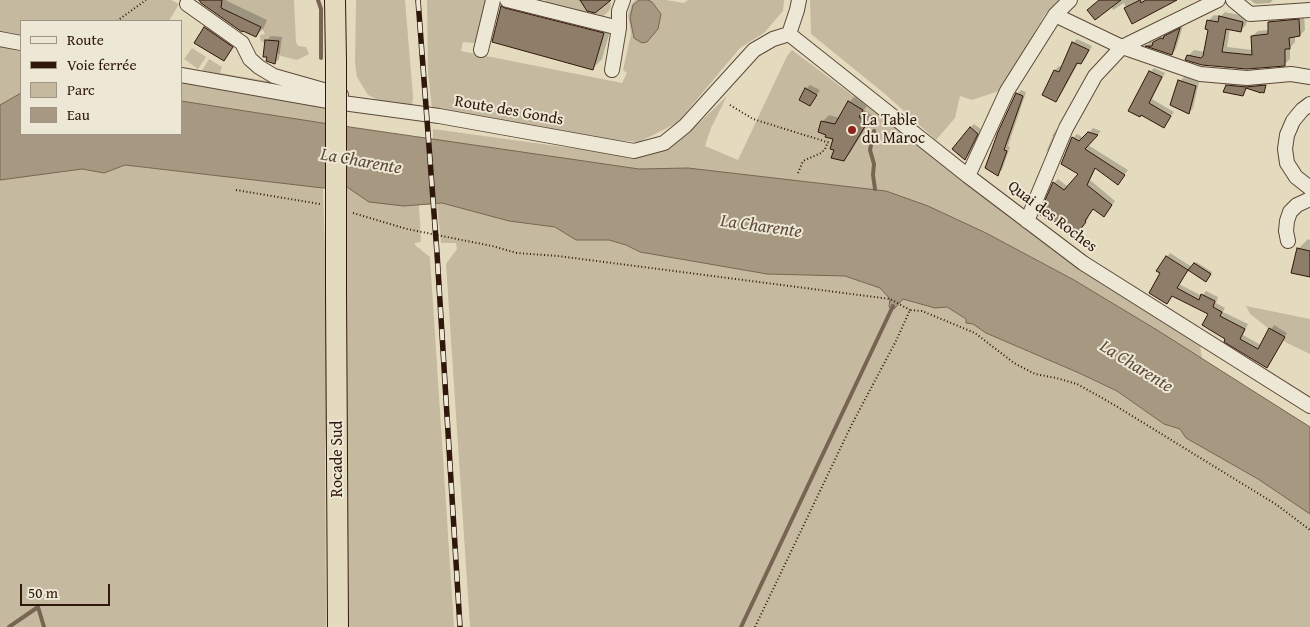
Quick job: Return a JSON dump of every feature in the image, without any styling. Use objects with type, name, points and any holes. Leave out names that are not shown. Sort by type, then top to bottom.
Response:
[{"type":"highway","name":"Rocade Sud","points":[[335,0],[338,627]]},
{"type":"street","points":[[481,50],[494,0]]},
{"type":"street","points":[[507,0],[619,28]]},
{"type":"street","points":[[612,70],[619,28],[619,11],[623,0]]},
{"type":"street","points":[[789,34],[799,0]]},
{"type":"street","points":[[968,176],[1007,91],[1055,15],[1070,0]]},
{"type":"street","points":[[1027,221],[1066,128],[1095,76],[1122,47],[1218,0]]},
{"type":"street","points":[[1233,0],[1250,14],[1310,10]]},
{"type":"street","points":[[187,4],[242,43],[250,59],[274,76],[387,109]]},
{"type":"street","points":[[1055,15],[1122,47],[1200,74],[1247,78],[1291,74],[1310,77]]},
{"type":"street","name":"Route des Gonds","points":[[182,75],[328,101],[439,116],[634,152],[664,143],[685,126],[754,50],[773,39],[789,34]]},
{"type":"street","name":"Quai des Roches","points":[[789,34],[968,176],[1083,263],[1310,406]]},
{"type":"street","points":[[0,39],[20,43]]},
{"type":"street","points":[[1310,104],[1293,121],[1287,135],[1285,149],[1287,163],[1296,177],[1310,188]]},
{"type":"street","points":[[1288,241],[1286,221],[1290,212],[1297,205],[1310,199]]},
{"type":"path","points":[[118,20],[146,0]]},
{"type":"path","points":[[730,104],[753,119],[829,142],[821,153],[803,161],[798,173]]},
{"type":"path","points":[[236,190],[328,206]]},
{"type":"path","points":[[346,211],[407,229],[492,246],[517,253],[558,256],[890,299],[910,310],[922,311],[975,333],[1014,363],[1035,374],[1077,384],[1111,402],[1277,505],[1310,530]]},
{"type":"path","points":[[755,627],[852,424],[896,341],[910,310]]},
{"type":"green space","points":[[0,0],[171,0],[179,4],[170,20],[20,20],[20,94],[0,105]]},
{"type":"green space","points":[[222,0],[294,0],[296,42],[298,46],[306,47],[309,54],[297,60],[281,56],[260,40],[260,35],[265,34],[261,27],[221,8]]},
{"type":"green space","points":[[356,0],[405,0],[413,97],[412,106],[386,104],[368,95],[357,77],[355,63]]},
{"type":"green space","points":[[427,0],[490,0],[478,40],[474,43],[463,42],[461,51],[622,83],[627,73],[623,70],[631,34],[628,14],[635,0],[666,0],[684,3],[688,0],[784,0],[783,11],[764,33],[740,48],[677,123],[639,142],[610,140],[432,109],[428,72]]},
{"type":"green space","points":[[545,0],[610,0],[611,6],[609,11],[601,18],[548,5]]},
{"type":"green space","points":[[810,0],[1059,0],[1045,14],[1002,90],[972,100],[960,96],[955,118],[936,140],[885,94],[811,34]]},
{"type":"green space","points":[[192,48],[206,57],[198,69],[184,59]]},
{"type":"green space","points":[[792,50],[960,176],[990,202],[1200,345],[1202,359],[1074,280],[986,233],[928,206],[886,191],[688,168],[639,169],[433,140],[433,129],[615,154],[669,146],[699,123],[727,96],[711,128],[705,146],[738,160],[787,56]]},
{"type":"green space","points":[[209,59],[222,67],[220,73],[273,82],[272,85],[201,72]]},
{"type":"green space","points":[[182,75],[328,101],[329,124],[182,101]]},
{"type":"green space","points":[[125,165],[323,188],[329,373],[325,449],[326,627],[0,627],[0,180],[82,169],[104,173]]},
{"type":"green space","points":[[346,187],[404,206],[419,205],[421,242],[415,243],[415,245],[430,257],[454,627],[349,627]]},
{"type":"green space","points":[[442,203],[509,221],[555,227],[576,240],[609,240],[640,252],[767,274],[845,276],[880,288],[890,299],[889,307],[894,309],[903,299],[935,308],[947,307],[986,333],[1117,391],[1164,424],[1180,429],[1186,438],[1258,479],[1310,514],[1310,627],[470,627],[446,264],[457,249],[456,243],[441,243],[437,204]]},
{"type":"green space","points":[[1246,306],[1310,319],[1310,354],[1287,343],[1250,314]]},
{"type":"water","points":[[639,0],[652,2],[661,14],[658,29],[647,42],[642,43],[634,38],[630,18],[633,5]]},
{"type":"water","name":"La Charente","points":[[20,94],[20,135],[182,135],[182,101],[639,169],[688,168],[886,191],[928,206],[986,233],[1074,280],[1310,427],[1310,514],[1258,479],[1186,438],[1180,429],[1164,424],[1117,391],[986,333],[973,324],[966,323],[966,319],[947,307],[935,308],[903,299],[894,309],[889,307],[890,299],[880,288],[845,276],[767,274],[640,252],[609,240],[576,240],[555,227],[509,221],[442,203],[404,206],[369,202],[347,187],[323,188],[125,165],[104,173],[82,169],[0,180],[0,105]]},
{"type":"building","points":[[199,0],[222,0],[221,8],[261,27],[256,37],[242,32]]},
{"type":"building","points":[[580,0],[611,0],[595,13],[587,11]]},
{"type":"building","points":[[1099,0],[1121,0],[1095,20],[1087,10]]},
{"type":"building","points":[[1140,0],[1141,3],[1146,0],[1177,0],[1132,24],[1124,8]]},
{"type":"building","points":[[501,6],[604,33],[593,70],[492,42]]},
{"type":"building","points":[[1219,16],[1243,22],[1241,32],[1226,29],[1222,52],[1252,55],[1251,36],[1268,34],[1268,22],[1299,19],[1300,36],[1289,38],[1290,49],[1285,49],[1285,66],[1247,69],[1202,65],[1185,60],[1187,55],[1201,58],[1203,56],[1208,30],[1205,29],[1207,20],[1218,22]]},
{"type":"building","points":[[204,27],[233,47],[224,61],[194,43]]},
{"type":"building","points":[[1180,28],[1172,55],[1145,46],[1152,46],[1153,42],[1161,38],[1163,39],[1164,36]]},
{"type":"building","points":[[265,40],[279,41],[275,64],[266,61],[267,57],[263,57]]},
{"type":"building","points":[[1072,42],[1089,50],[1081,64],[1077,63],[1056,102],[1042,95],[1054,70],[1059,72]]},
{"type":"building","points":[[1149,71],[1162,77],[1149,103],[1171,116],[1164,128],[1141,115],[1140,117],[1128,111]]},
{"type":"building","points":[[1178,80],[1196,86],[1189,114],[1170,105]]},
{"type":"building","points":[[1226,85],[1246,87],[1266,85],[1264,93],[1246,88],[1243,96],[1223,92]]},
{"type":"building","points":[[805,88],[817,95],[810,106],[799,100]]},
{"type":"building","points":[[1016,93],[1023,96],[1004,150],[1007,151],[998,176],[985,168],[998,132]]},
{"type":"building","name":"La Table du Maroc","points":[[848,101],[863,110],[859,117],[867,123],[844,161],[831,158],[834,150],[830,149],[833,139],[825,137],[826,135],[818,132],[821,121],[835,124]]},
{"type":"building","points":[[970,127],[978,134],[965,160],[952,149]]},
{"type":"building","points":[[1088,132],[1098,135],[1085,149],[1125,175],[1118,185],[1095,168],[1087,185],[1112,205],[1104,217],[1093,209],[1073,239],[1051,218],[1049,221],[1039,214],[1053,182],[1064,190],[1078,174],[1061,164],[1072,137],[1079,141]]},
{"type":"building","points":[[1297,248],[1310,251],[1310,277],[1291,273]]},
{"type":"building","points":[[1166,256],[1188,270],[1177,288],[1199,300],[1201,294],[1215,301],[1213,307],[1222,312],[1220,316],[1245,329],[1240,339],[1258,349],[1269,328],[1285,337],[1267,368],[1224,342],[1225,339],[1202,325],[1208,314],[1172,296],[1167,304],[1149,293],[1160,273],[1156,271]]},
{"type":"building","points":[[1194,263],[1211,274],[1206,282],[1188,270]]},
{"type":"waterway","points":[[318,0],[321,9],[321,58]]},
{"type":"waterway","points":[[874,131],[870,150],[874,164],[875,189]]},
{"type":"waterway","points":[[741,627],[893,306]]},
{"type":"waterway","points":[[9,627],[38,607],[44,627]]},
{"type":"railway","points":[[418,0],[437,253],[460,627]]},
{"type":"place","name":"La Table du Maroc","points":[[852,130]]}]
